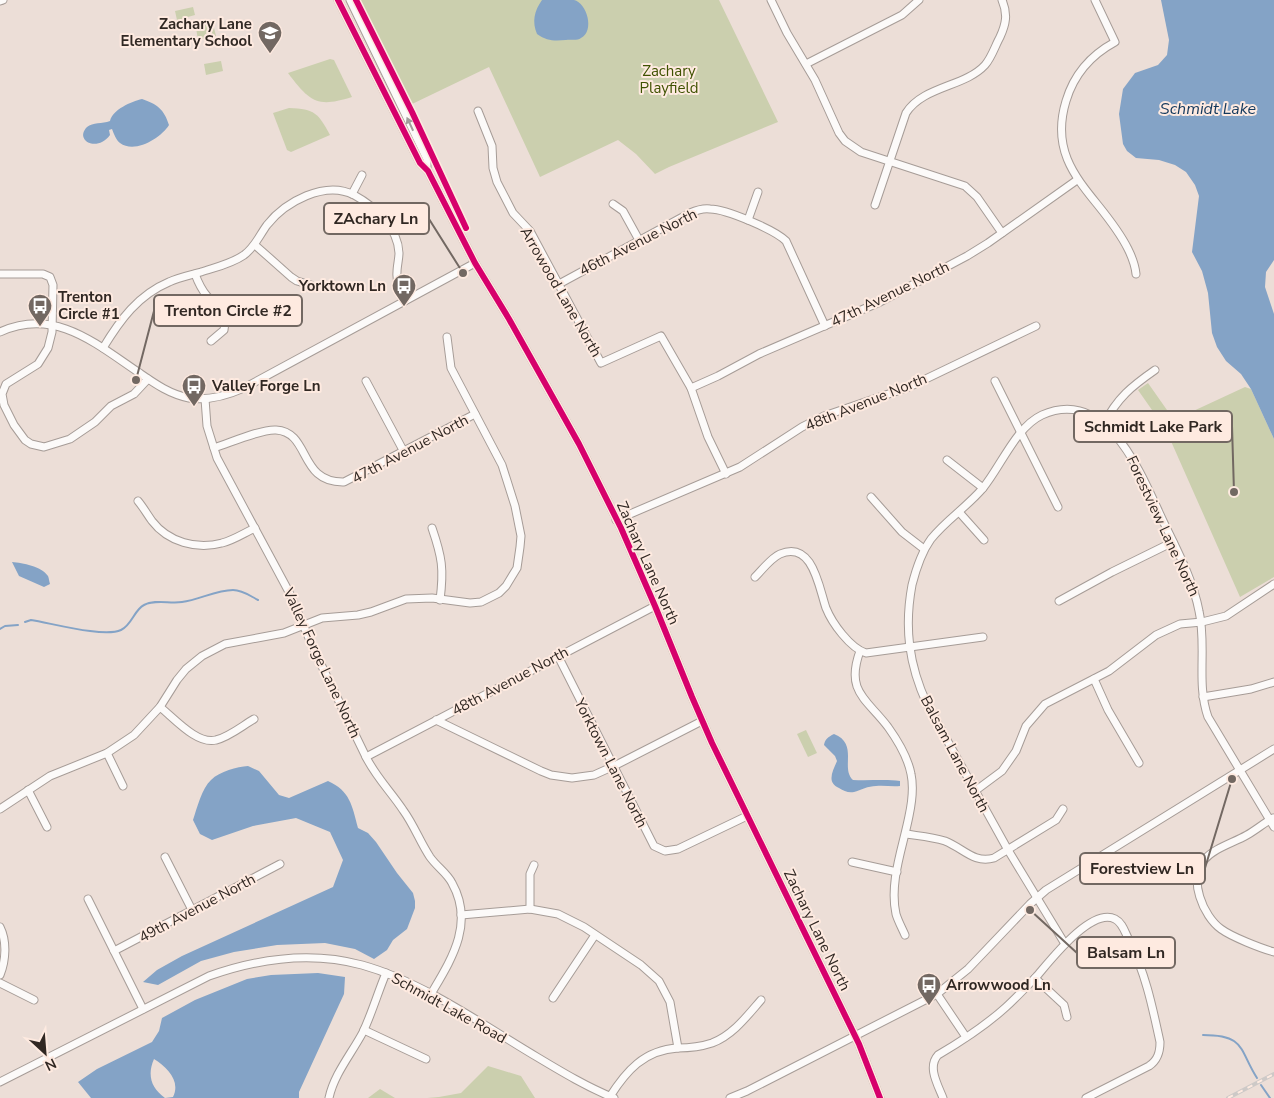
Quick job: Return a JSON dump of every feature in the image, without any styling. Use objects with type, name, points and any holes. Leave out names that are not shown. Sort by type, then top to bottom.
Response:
[{"type":"street","name":"Zachary Lane North","points":[[338,0],[420,163],[427,169],[475,263],[571,430],[616,520],[655,606],[702,721],[855,1035],[880,1098]]},
{"type":"street","name":"Zachary Lane North","points":[[350,0],[427,159],[427,169]]},
{"type":"street","points":[[771,0],[786,33],[815,80],[839,133],[852,147],[861,152],[965,186],[977,197],[1002,233]]},
{"type":"street","points":[[806,64],[902,15],[919,0]]},
{"type":"street","points":[[875,205],[902,122],[910,107],[923,97],[972,74],[986,64],[1006,23],[1006,10],[1002,0]]},
{"type":"street","points":[[1095,0],[1115,42],[1104,48],[1074,79],[1064,107],[1062,120],[1064,150],[1077,180],[1118,230],[1135,265],[1136,274]]},
{"type":"street","name":"Arrowood Lane North","points":[[478,111],[492,146],[493,168],[497,182],[513,213],[530,231],[601,363],[661,336],[691,388]]},
{"type":"street","points":[[352,194],[362,175]]},
{"type":"street","name":"47th Avenue North","points":[[691,388],[718,376],[758,354],[896,294],[978,250],[1077,180]]},
{"type":"street","points":[[104,348],[122,319],[143,296],[170,281],[233,261],[244,255],[255,245],[275,216],[284,208],[307,196],[325,190],[352,194],[391,226],[398,246],[397,283],[406,300]]},
{"type":"street","points":[[748,220],[758,192]]},
{"type":"street","points":[[614,204],[624,211],[639,240]]},
{"type":"street","name":"46th Avenue North","points":[[559,284],[690,213],[712,209],[748,220],[780,235],[786,242],[825,326]]},
{"type":"street","points":[[255,245],[291,277],[311,285]]},
{"type":"street","points":[[0,332],[32,323],[52,324],[74,331],[104,348],[168,391],[178,395],[205,399],[230,394],[244,388],[475,263]]},
{"type":"street","points":[[0,274],[43,274],[50,277],[53,285],[51,339],[44,357],[30,369],[6,384],[2,394],[4,405],[14,425],[25,440],[31,444],[44,447],[70,438],[94,422],[111,406],[134,394],[148,379]]},
{"type":"street","points":[[195,274],[202,290],[222,310],[225,316],[224,330],[211,341]]},
{"type":"street","name":"48th Avenue North","points":[[616,520],[726,474],[802,427],[847,408],[909,387],[1036,326]]},
{"type":"street","points":[[0,809],[28,790],[68,768],[107,753],[134,735],[160,707],[186,669],[202,656],[225,644],[269,636],[322,618],[371,612],[406,599],[419,598],[470,603],[490,598],[499,593],[512,578],[519,557],[520,536],[511,492],[502,466],[451,368],[448,358],[447,337]]},
{"type":"street","points":[[1104,424],[1115,404],[1123,395],[1155,370]]},
{"type":"street","points":[[366,381],[404,452]]},
{"type":"street","points":[[995,381],[1058,507]]},
{"type":"street","points":[[691,388],[708,437],[726,474]]},
{"type":"street","name":"Valley Forge Lane North","points":[[205,399],[207,426],[214,448],[289,592],[318,659],[366,757],[375,773],[409,819],[430,858],[452,883],[457,894],[461,916],[459,938],[455,950],[431,994]]},
{"type":"street","name":"Forestview Lane North","points":[[924,549],[932,538],[983,488],[1025,427],[1043,415],[1064,410],[1084,413],[1104,424],[1135,460],[1195,593],[1202,622],[1203,697],[1208,717],[1239,770],[1272,819],[1274,827]]},
{"type":"street","name":"47th Avenue North","points":[[214,448],[271,430],[286,432],[294,437],[320,477],[334,483],[344,482],[475,414]]},
{"type":"street","points":[[947,460],[983,488]]},
{"type":"street","points":[[871,497],[902,532],[924,549]]},
{"type":"street","points":[[138,501],[152,521],[162,530],[184,543],[197,546],[223,543],[255,528]]},
{"type":"street","points":[[959,512],[984,540]]},
{"type":"street","points":[[432,528],[441,558],[443,574],[440,600]]},
{"type":"street","points":[[1059,601],[1173,542]]},
{"type":"street","name":"Balsam Lane North","points":[[924,549],[910,594],[907,625],[908,648],[918,685],[1008,850],[1065,944]]},
{"type":"street","points":[[755,577],[776,556],[781,554],[795,552],[806,559],[818,577],[830,617],[852,646],[860,651],[873,652],[983,637]]},
{"type":"street","points":[[975,791],[1002,772],[1016,751],[1026,726],[1044,704],[1109,671],[1156,635],[1180,624],[1217,619],[1235,611],[1274,584]]},
{"type":"street","name":"48th Avenue North","points":[[366,757],[655,606]]},
{"type":"street","points":[[860,651],[855,669],[860,693],[888,726],[902,750],[910,769],[913,793],[895,891],[896,913],[905,935]]},
{"type":"street","name":"Yorktown Lane North","points":[[558,656],[652,843],[664,851],[678,849],[747,816]]},
{"type":"street","points":[[1094,679],[1108,710],[1139,763]]},
{"type":"street","points":[[1203,697],[1251,689],[1274,682]]},
{"type":"street","points":[[160,707],[193,735],[209,741],[224,737],[254,719]]},
{"type":"street","points":[[436,720],[551,775],[572,778],[583,778],[614,766],[702,721]]},
{"type":"street","points":[[730,1098],[749,1095],[855,1035],[937,994],[968,970],[1037,898],[1065,877],[1274,749]]},
{"type":"street","points":[[107,753],[123,786]]},
{"type":"street","points":[[28,790],[47,827]]},
{"type":"street","points":[[906,834],[944,841],[971,856],[983,860],[994,858],[1056,820],[1063,809]]},
{"type":"street","points":[[1272,819],[1208,855],[1199,866],[1197,887],[1212,920],[1220,928],[1274,952]]},
{"type":"street","points":[[165,857],[192,910]]},
{"type":"street","points":[[852,862],[897,872]]},
{"type":"street","name":"49th Avenue North","points":[[114,951],[280,864]]},
{"type":"street","points":[[530,909],[530,874],[534,865]]},
{"type":"street","points":[[88,899],[143,1009]]},
{"type":"street","points":[[461,916],[530,909],[543,910],[571,920],[641,965],[659,981],[670,1002],[678,1048]]},
{"type":"street","points":[[943,1098],[932,1068],[932,1064],[938,1055],[966,1038],[1008,1006],[1065,944],[1097,920],[1107,917],[1113,918],[1122,924],[1140,963],[1148,986],[1160,1042],[1159,1053],[1155,1062],[1086,1098]]},
{"type":"street","points":[[0,927],[4,943],[4,956],[0,975]]},
{"type":"street","points":[[553,998],[595,935]]},
{"type":"street","name":"Schmidt Lake Road","points":[[0,1082],[208,976],[228,969],[268,960],[315,958],[361,965],[386,973],[431,994],[582,1084],[611,1097]]},
{"type":"street","points":[[329,1098],[336,1078],[364,1030],[386,973]]},
{"type":"street","points":[[1035,978],[1064,1005],[1067,1016]]},
{"type":"street","points":[[0,983],[34,1000]]},
{"type":"street","points":[[937,994],[966,1038]]},
{"type":"street","points":[[611,1097],[628,1071],[645,1057],[656,1052],[678,1048],[700,1047],[723,1037],[742,1021],[761,1000]]},
{"type":"street","points":[[364,1030],[426,1059]]},
{"type":"green space","name":"Zachary Playfield","points":[[359,0],[719,0],[778,122],[655,174],[636,154],[618,140],[540,177],[489,67],[410,105]]},
{"type":"green space","points":[[193,7],[195,15],[184,18],[186,28],[179,29],[175,11]]},
{"type":"green space","points":[[210,22],[213,24],[216,36],[198,40],[197,25]]},
{"type":"green space","points":[[330,59],[334,60],[352,97],[330,102],[315,100],[302,91],[288,73]]},
{"type":"green space","points":[[221,61],[223,71],[206,75],[204,64]]},
{"type":"green space","points":[[289,108],[310,111],[315,114],[319,117],[330,135],[291,152],[287,150],[273,113]]},
{"type":"green space","points":[[1148,383],[1174,420],[1245,387],[1251,389],[1274,439],[1274,577],[1240,597],[1166,430],[1138,390]]},
{"type":"green space","points":[[806,730],[817,753],[808,757],[797,734]]},
{"type":"green space","points":[[488,1066],[521,1076],[535,1098],[427,1098],[461,1093]]},
{"type":"green space","points":[[380,1089],[395,1098],[368,1098]]},
{"type":"water","points":[[542,0],[574,0],[579,2],[586,11],[588,30],[578,39],[547,39],[537,34],[535,17],[537,8]]},
{"type":"water","name":"Schmidt Lake","points":[[1161,0],[1274,0],[1274,260],[1266,272],[1265,287],[1274,314],[1274,439],[1251,389],[1241,374],[1226,361],[1217,347],[1212,333],[1208,293],[1202,271],[1192,252],[1199,196],[1195,185],[1186,172],[1175,165],[1159,160],[1136,158],[1127,151],[1123,144],[1119,114],[1123,89],[1135,73],[1158,65],[1167,55],[1169,40]]},
{"type":"water","points":[[142,99],[152,103],[165,115],[169,125],[160,135],[147,143],[133,147],[120,143],[112,129],[109,130],[110,135],[99,143],[89,143],[85,140],[83,136],[87,127],[92,124],[110,121],[119,110],[128,104]]},
{"type":"water","points":[[12,562],[36,567],[48,576],[50,584],[44,587],[19,576]]},
{"type":"water","points":[[834,734],[846,744],[849,775],[853,780],[900,781],[900,786],[873,786],[848,792],[835,786],[832,772],[837,761],[835,756],[824,745],[827,738]]},
{"type":"water","points":[[248,766],[259,771],[279,795],[289,798],[328,781],[346,794],[352,806],[358,828],[368,833],[376,842],[413,893],[415,908],[407,929],[393,940],[387,950],[374,959],[355,949],[325,943],[277,945],[234,952],[201,961],[158,985],[143,982],[157,970],[182,956],[333,887],[343,860],[330,832],[296,818],[253,826],[212,840],[200,834],[193,820],[205,788],[215,777],[224,772]]},
{"type":"water","points":[[318,973],[345,977],[344,994],[299,1092],[299,1098],[165,1098],[91,1098],[78,1082],[97,1069],[152,1042],[159,1031],[162,1018],[195,1000],[247,979],[271,975]],"holes":[[[154,1059],[168,1070],[175,1085],[173,1097],[165,1098],[156,1090],[151,1076]]]},
{"type":"waterway","points":[[25,622],[31,620],[90,631],[113,632],[125,628],[138,610],[148,603],[182,602],[233,590],[243,592],[258,600]]},
{"type":"waterway","points":[[0,629],[5,626],[18,625]]},
{"type":"waterway","points":[[1203,1035],[1217,1036],[1234,1041],[1243,1052],[1257,1078]]},
{"type":"waterway","points":[[1261,1085],[1270,1098]]},
{"type":"railway","points":[[1228,1098],[1274,1074]]},
{"type":"cycle path","points":[[338,0],[420,163],[428,171],[475,263],[509,319],[579,444],[621,528],[712,743],[859,1044],[880,1098]]},
{"type":"cycle path","points":[[356,0],[412,112],[466,228]]},
{"type":"place","name":"Zachary Lane Elementary School","points":[[270,54]]},
{"type":"place","name":"ZAchary Ln","points":[[463,273]]},
{"type":"place","name":"Yorktown Ln","points":[[404,307]]},
{"type":"place","name":"Trenton Circle #1","points":[[40,327]]},
{"type":"place","name":"Trenton Circle #2","points":[[136,380]]},
{"type":"place","name":"Valley Forge Ln","points":[[194,407]]},
{"type":"place","name":"Schmidt Lake Park","points":[[1234,492]]},
{"type":"place","name":"Forestview Ln","points":[[1232,779]]},
{"type":"place","name":"Balsam Ln","points":[[1030,910]]},
{"type":"place","name":"Arrowwood Ln","points":[[929,1006]]}]
